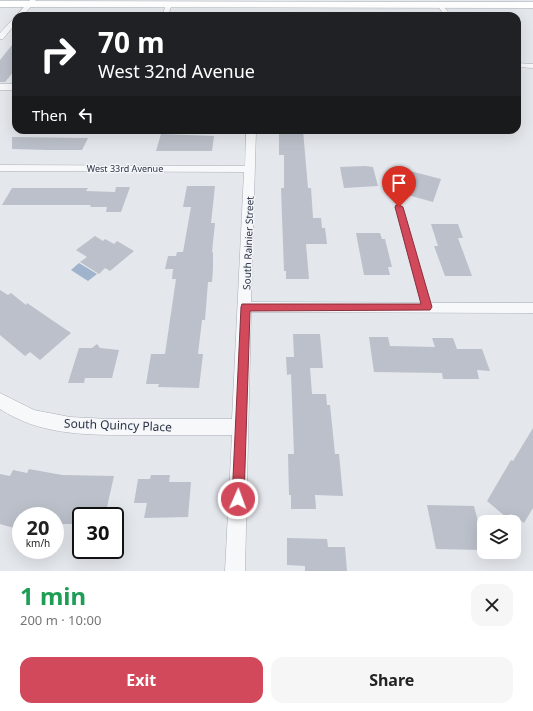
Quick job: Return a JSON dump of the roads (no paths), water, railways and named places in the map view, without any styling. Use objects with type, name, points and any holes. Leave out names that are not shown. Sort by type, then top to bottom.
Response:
[{"type":"street","points":[[0,4],[31,2],[169,4],[327,2],[440,5],[533,5]]},
{"type":"street","points":[[22,12],[31,2]]},
{"type":"street","points":[[166,12],[169,4]]},
{"type":"street","points":[[440,5],[445,12]]},
{"type":"street","points":[[3,34],[12,24]]},
{"type":"street","points":[[521,65],[533,66]]},
{"type":"street","points":[[0,87],[12,87]]},
{"type":"street","name":"South Rainier Street","points":[[235,571],[251,134]]},
{"type":"street","name":"West 33rd Avenue","points":[[0,168],[250,169]]},
{"type":"street","points":[[245,307],[533,308]]},
{"type":"street","name":"South Quincy Place","points":[[0,400],[26,415],[53,422],[86,426],[241,427]]},
{"type":"lane","points":[[399,207],[427,307]]},
{"type":"water","points":[[79,263],[97,274],[88,281],[71,270]]}]
